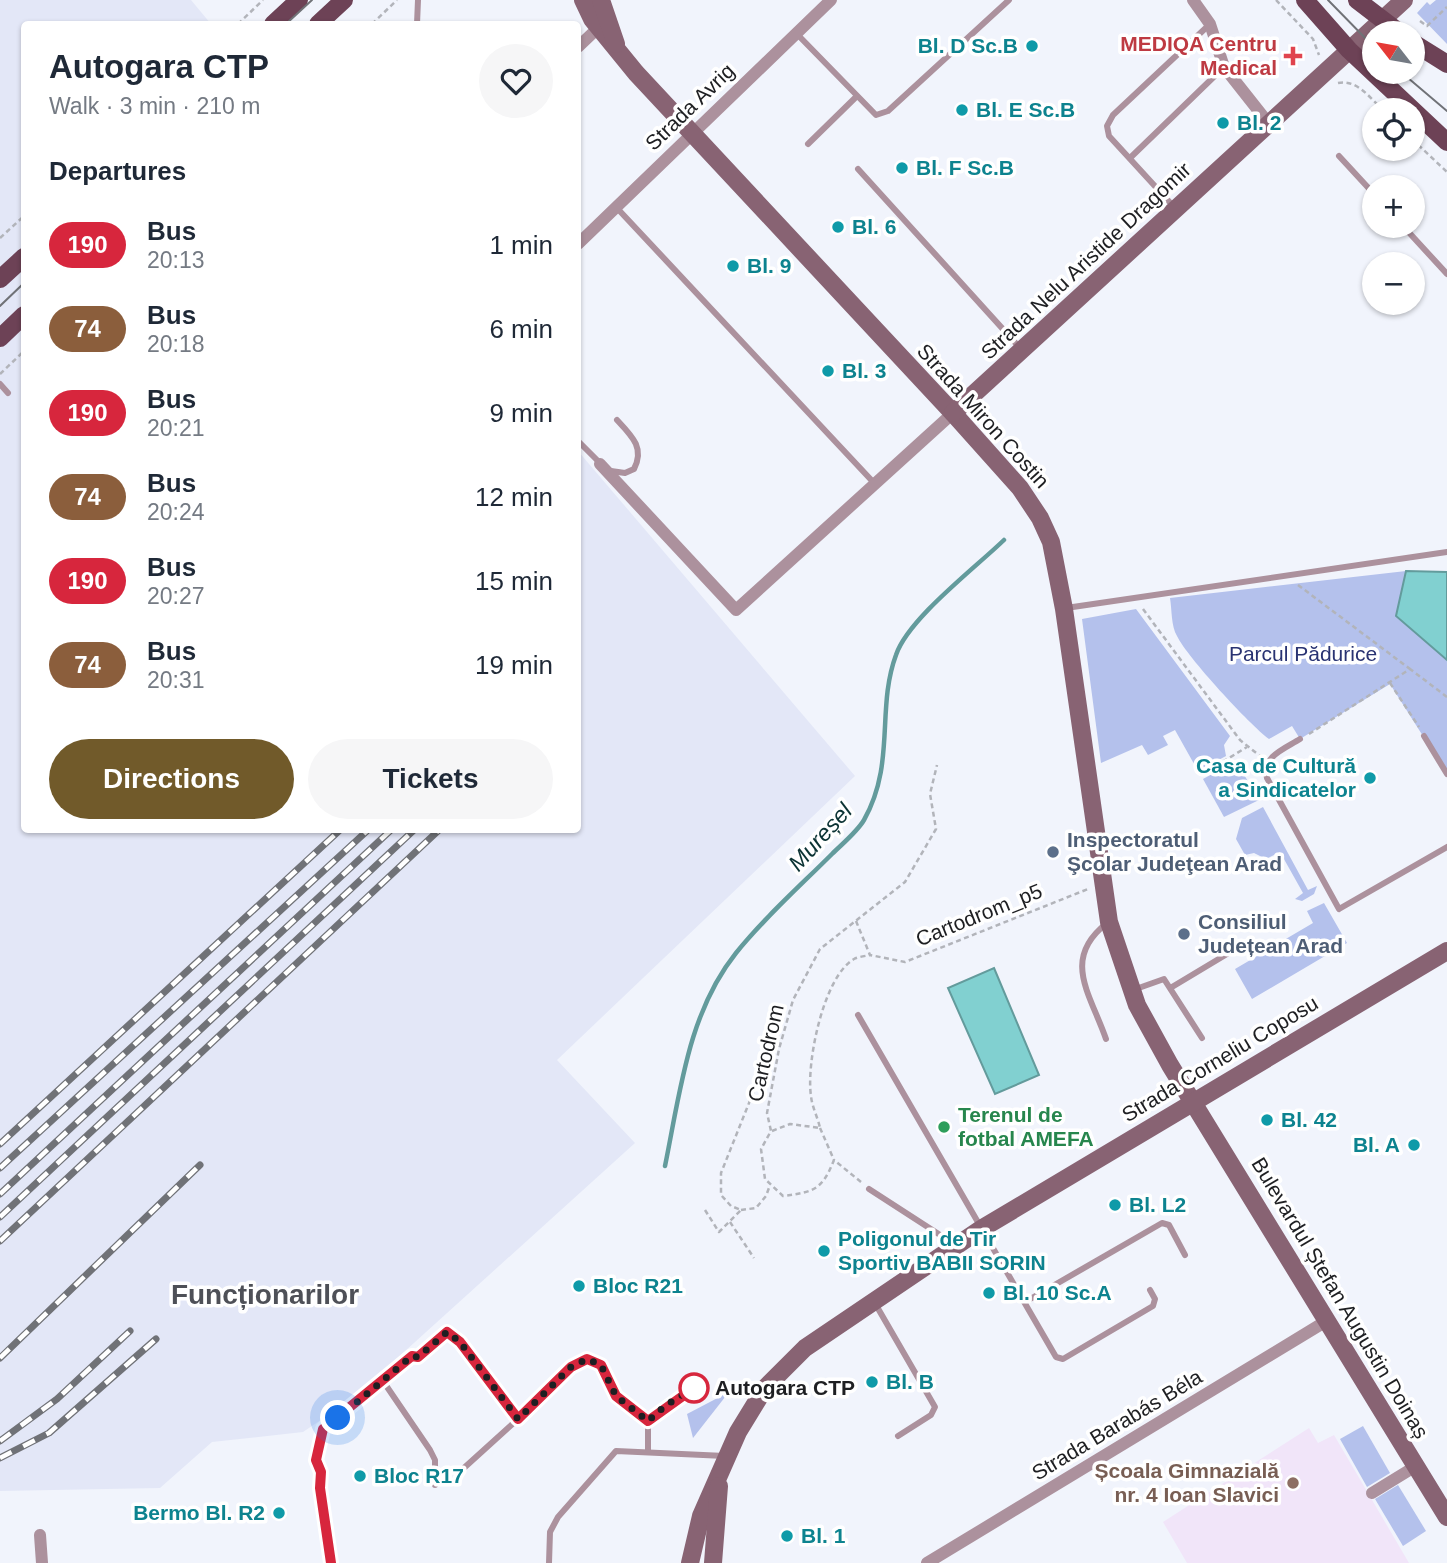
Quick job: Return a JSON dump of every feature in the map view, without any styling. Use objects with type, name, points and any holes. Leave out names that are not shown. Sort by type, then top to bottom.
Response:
[{"type":"main road","points":[[276,21],[299,0]]},
{"type":"main road","points":[[321,21],[344,0]]},
{"type":"main road","points":[[575,0],[595,23]]},
{"type":"main road","name":"Strada Miron Costin","points":[[583,0],[595,23],[691,133],[953,414],[1031,503],[1051,542],[1064,609],[1109,922],[1131,990],[1146,1024],[1193,1102]]},
{"type":"main road","name":"Strada Miron Costin","points":[[601,0],[618,51]]},
{"type":"main road","points":[[1305,0],[1349,50],[1447,142]]},
{"type":"main road","points":[[1357,0],[1382,20]]},
{"type":"main road","name":"Strada Nelu Aristide Dragomir","points":[[953,414],[1404,0]]},
{"type":"main road","points":[[1425,50],[1447,64]]},
{"type":"main road","points":[[0,279],[21,260]]},
{"type":"main road","points":[[0,338],[21,318]]},
{"type":"main road","name":"Strada Corneliu Coposu","points":[[690,1563],[701,1516],[750,1411],[782,1369],[805,1348],[981,1229],[1447,951]]},
{"type":"main road","name":"Bulevardul Ștefan Augustin Doinaș","points":[[1193,1102],[1447,1517]]},
{"type":"main road","name":"Strada Corneliu Coposu","points":[[713,1563],[719,1479]]},
{"type":"street","name":"Strada Avrig","points":[[581,241],[831,0]]},
{"type":"street","points":[[1194,0],[1210,24],[1224,67],[1269,124]]},
{"type":"street","points":[[581,43],[595,23]]},
{"type":"street","name":"Strada Nelu Aristide Dragomir","points":[[600,464],[736,610],[953,414]]},
{"type":"street","name":"Strada Barabás Béla","points":[[927,1563],[1328,1320]]},
{"type":"street","points":[[1371,1493],[1416,1466]]},
{"type":"street","points":[[40,1535],[42,1563]]},
{"type":"lane","points":[[417,21],[418,0]]},
{"type":"lane","points":[[796,33],[856,97],[876,114],[888,111],[1009,0]]},
{"type":"lane","points":[[1176,209],[1109,136],[1108,123],[1210,24]]},
{"type":"lane","points":[[1130,158],[1224,67]]},
{"type":"lane","points":[[808,144],[856,97]]},
{"type":"lane","points":[[1339,156],[1362,181]]},
{"type":"lane","points":[[858,169],[1023,351]]},
{"type":"lane","points":[[615,207],[875,484]]},
{"type":"lane","points":[[1414,238],[1447,274]]},
{"type":"lane","points":[[0,384],[8,393]]},
{"type":"lane","points":[[581,444],[610,471],[625,473],[634,469],[638,461],[637,443],[617,420]]},
{"type":"lane","points":[[1064,609],[1447,552]]},
{"type":"lane","points":[[1424,736],[1447,774]]},
{"type":"lane","points":[[1300,739],[1268,760],[1267,778],[1339,909],[1447,847]]},
{"type":"lane","points":[[1106,1039],[1081,970],[1086,943],[1109,922]]},
{"type":"lane","points":[[1172,987],[1227,954]]},
{"type":"lane","points":[[1131,990],[1160,979],[1172,987],[1202,1038]]},
{"type":"lane","points":[[858,1015],[1056,1357],[1063,1359],[1153,1306],[1155,1299],[1150,1290]]},
{"type":"lane","points":[[869,1189],[956,1245]]},
{"type":"lane","points":[[1025,1302],[1161,1223],[1169,1226],[1185,1255]]},
{"type":"lane","points":[[873,1300],[934,1407],[931,1415],[898,1436]]},
{"type":"lane","points":[[331,1563],[320,1488],[321,1472],[316,1460],[323,1429],[412,1356],[418,1357],[447,1332],[460,1342],[518,1419]]},
{"type":"lane","points":[[465,1466],[571,1367],[587,1359],[601,1365],[616,1396],[648,1421]]},
{"type":"lane","points":[[383,1381],[430,1450],[435,1460],[435,1485]]},
{"type":"lane","points":[[648,1421],[694,1388]]},
{"type":"lane","points":[[648,1421],[648,1451]]},
{"type":"lane","points":[[549,1563],[550,1532],[558,1517],[610,1455],[622,1450],[727,1456]]},
{"type":"path","points":[[241,21],[263,0]]},
{"type":"path","points":[[375,21],[397,0]]},
{"type":"path","points":[[1276,0],[1313,39],[1319,60]]},
{"type":"path","points":[[1425,25],[1427,26],[1447,8]]},
{"type":"path","points":[[1331,85],[1350,83],[1368,98]]},
{"type":"path","points":[[1425,151],[1447,172]]},
{"type":"path","points":[[0,238],[21,219]]},
{"type":"path","points":[[0,374],[21,354]]},
{"type":"path","points":[[1285,575],[1447,697]]},
{"type":"path","points":[[1135,598],[1247,747],[1268,760]]},
{"type":"path","points":[[1300,739],[1410,669]]},
{"type":"path","points":[[1390,683],[1424,736]]},
{"type":"path","points":[[1201,775],[1247,747]]},
{"type":"path","name":"Cartodrom","points":[[770,1184],[765,1179],[761,1149],[771,1131],[767,1113],[782,1038],[793,1000],[820,949],[905,882],[936,829],[930,793],[937,765]]},
{"type":"path","name":"Cartodrom_p5","points":[[870,955],[905,962],[1104,883]]},
{"type":"path","points":[[855,920],[870,955],[854,959],[830,988],[815,1044],[811,1096],[820,1128],[830,1145],[834,1160],[869,1189]]},
{"type":"path","points":[[782,1038],[773,1043],[721,1173],[721,1195],[731,1206],[741,1210],[756,1208],[766,1196],[770,1184],[783,1196],[811,1192],[826,1179],[834,1160]]},
{"type":"path","points":[[771,1131],[790,1124],[820,1128]]},
{"type":"path","points":[[705,1210],[719,1232],[741,1210]]},
{"type":"path","points":[[730,1222],[754,1258]]},
{"type":"shaded area","points":[[0,0],[191,0],[208,21],[21,21],[21,833],[581,833],[581,455],[855,776],[557,1060],[635,1143],[352,1399],[303,1432],[212,1442],[160,1488],[0,1491]]},
{"type":"shaded area","points":[[1406,571],[1447,572],[1447,660],[1396,616]]},
{"type":"shaded area","points":[[994,968],[1039,1075],[995,1094],[948,988]]},
{"type":"shaded area","name":"Școala Gimnazială nr. 4 Ioan Slavici","points":[[1309,1428],[1318,1443],[1334,1435],[1409,1563],[1187,1563],[1163,1522]]},
{"type":"green space","points":[[1436,0],[1447,0],[1447,44],[1417,13],[1427,2],[1430,5]]},
{"type":"green space","name":"Parcul Pădurice","points":[[1406,571],[1396,616],[1447,660],[1447,774],[1390,684],[1300,739],[1292,726],[1269,739],[1205,674],[1183,646],[1174,628],[1170,598]]},
{"type":"green space","points":[[1136,609],[1230,736],[1224,745],[1226,756],[1198,771],[1175,730],[1163,736],[1168,745],[1148,755],[1142,745],[1101,763],[1082,619]]},
{"type":"green space","points":[[1236,761],[1259,800],[1224,817],[1203,779]]},
{"type":"green space","points":[[1263,807],[1308,890],[1317,886],[1314,894],[1302,901],[1295,899],[1303,893],[1280,852],[1266,859],[1254,853],[1245,855],[1236,839],[1242,818]]},
{"type":"green space","points":[[1324,903],[1347,943],[1252,999],[1235,969],[1313,923],[1307,911]]},
{"type":"green space","points":[[729,1392],[693,1438],[687,1414]]},
{"type":"green space","points":[[1363,1426],[1390,1473],[1367,1487],[1340,1439]]},
{"type":"green space","points":[[1398,1485],[1426,1531],[1403,1546],[1375,1499]]},
{"type":"waterway","name":"Mureșel","points":[[665,1166],[688,1055],[696,1028],[720,976],[758,927],[864,820],[880,778],[887,696],[896,655],[903,641],[928,610],[1004,540]]},
{"type":"tram line","points":[[289,21],[312,0]]},
{"type":"tram line","points":[[1328,0],[1362,35]]},
{"type":"tram line","points":[[1415,84],[1447,111]]},
{"type":"tram line","points":[[0,306],[21,286]]},
{"type":"railway","points":[[0,1144],[337,833]]},
{"type":"railway","points":[[0,1168],[365,833]]},
{"type":"railway","points":[[0,1194],[388,833]]},
{"type":"railway","points":[[0,1217],[411,833]]},
{"type":"railway","points":[[0,1241],[436,833]]},
{"type":"railway","points":[[0,1358],[200,1165]]},
{"type":"railway","points":[[0,1441],[57,1399],[130,1331]]},
{"type":"railway","points":[[0,1458],[49,1433],[156,1339]]},
{"type":"bus line","name":"190","points":[[331,1563],[320,1488],[321,1472],[316,1460],[323,1429],[352,1408],[412,1356],[418,1357],[431,1343],[447,1332],[460,1342],[472,1362],[518,1419],[571,1367],[587,1359],[601,1365],[616,1396],[648,1421],[666,1405],[694,1388]]},
{"type":"place","name":"Bl. D Sc.B","points":[[1032,46]]},
{"type":"place","name":"MEDIQA Centru Medical","points":[[1293,56]]},
{"type":"place","name":"Bl. E Sc.B","points":[[962,110]]},
{"type":"place","name":"Bl. 2","points":[[1223,123]]},
{"type":"place","name":"Bl. F Sc.B","points":[[902,168]]},
{"type":"place","name":"Bl. 6","points":[[838,227]]},
{"type":"place","name":"Bl. 9","points":[[733,266]]},
{"type":"place","name":"Bl. 3","points":[[828,371]]},
{"type":"place","name":"Casa de Cultură a Sindicatelor","points":[[1370,778]]},
{"type":"place","name":"Inspectoratul Şcolar Judeţean Arad","points":[[1053,852]]},
{"type":"place","name":"Consiliul Județean Arad","points":[[1184,934]]},
{"type":"place","name":"Bl. 42","points":[[1267,1120]]},
{"type":"place","name":"Terenul de fotbal AMEFA","points":[[944,1127]]},
{"type":"place","name":"Bl. A","points":[[1414,1145]]},
{"type":"place","name":"Bl. L2","points":[[1115,1205]]},
{"type":"place","name":"Poligonul de Tir Sportiv BABII SORIN","points":[[824,1251]]},
{"type":"place","name":"Bloc R21","points":[[579,1286]]},
{"type":"place","name":"Bl. 10 Sc.A","points":[[989,1293]]},
{"type":"place","name":"Bl. B","points":[[872,1382]]},
{"type":"place","name":"Autogara CTP","points":[[694,1388]]},
{"type":"place","name":"Bloc R17","points":[[360,1476]]},
{"type":"place","name":"Școala Gimnazială nr. 4 Ioan Slavici","points":[[1293,1483]]},
{"type":"place","name":"Bermo Bl. R2","points":[[279,1513]]},
{"type":"place","name":"Bl. 1","points":[[787,1536]]},
{"type":"district","name":"Funcționarilor","points":[[265,1294]]},
{"type":"route","points":[[338,1418],[412,1356],[418,1357],[431,1343],[447,1332],[460,1342],[472,1362],[518,1419],[571,1367],[587,1359],[601,1365],[616,1396],[648,1421],[666,1405],[694,1388]]}]
